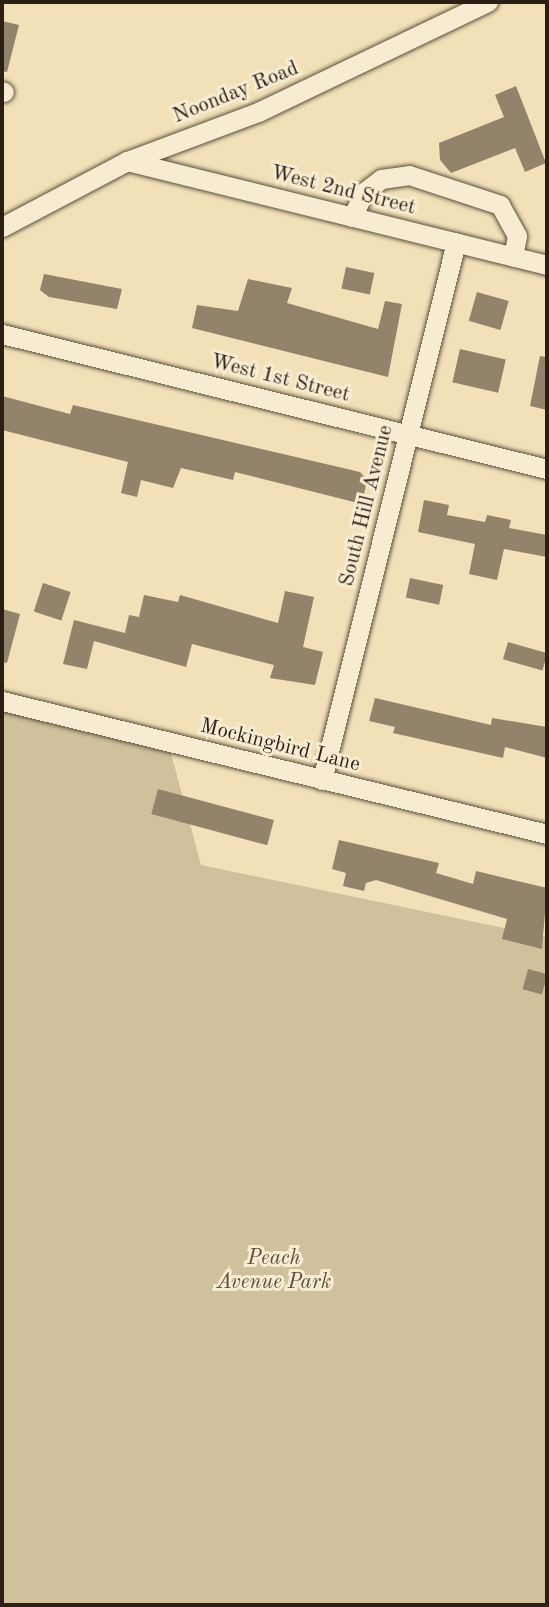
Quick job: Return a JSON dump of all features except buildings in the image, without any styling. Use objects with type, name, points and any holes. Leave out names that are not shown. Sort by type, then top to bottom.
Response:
[{"type":"street","name":"Noonday Road","points":[[2,227],[127,161],[258,112],[488,2]]},
{"type":"street","name":"West 2nd Street","points":[[127,161],[547,265]]},
{"type":"street","points":[[352,217],[364,192],[381,179],[409,175],[500,205],[513,217],[517,236],[513,257]]},
{"type":"street","name":"South Hill Avenue","points":[[322,780],[456,242]]},
{"type":"street","name":"West 1st Street","points":[[2,334],[547,469]]},
{"type":"street","name":"Mockingbird Lane","points":[[2,701],[547,834]]},
{"type":"green space","name":"Peach Avenue Park","points":[[2,701],[168,742],[201,865],[547,937],[547,1605],[2,1605]]}]
